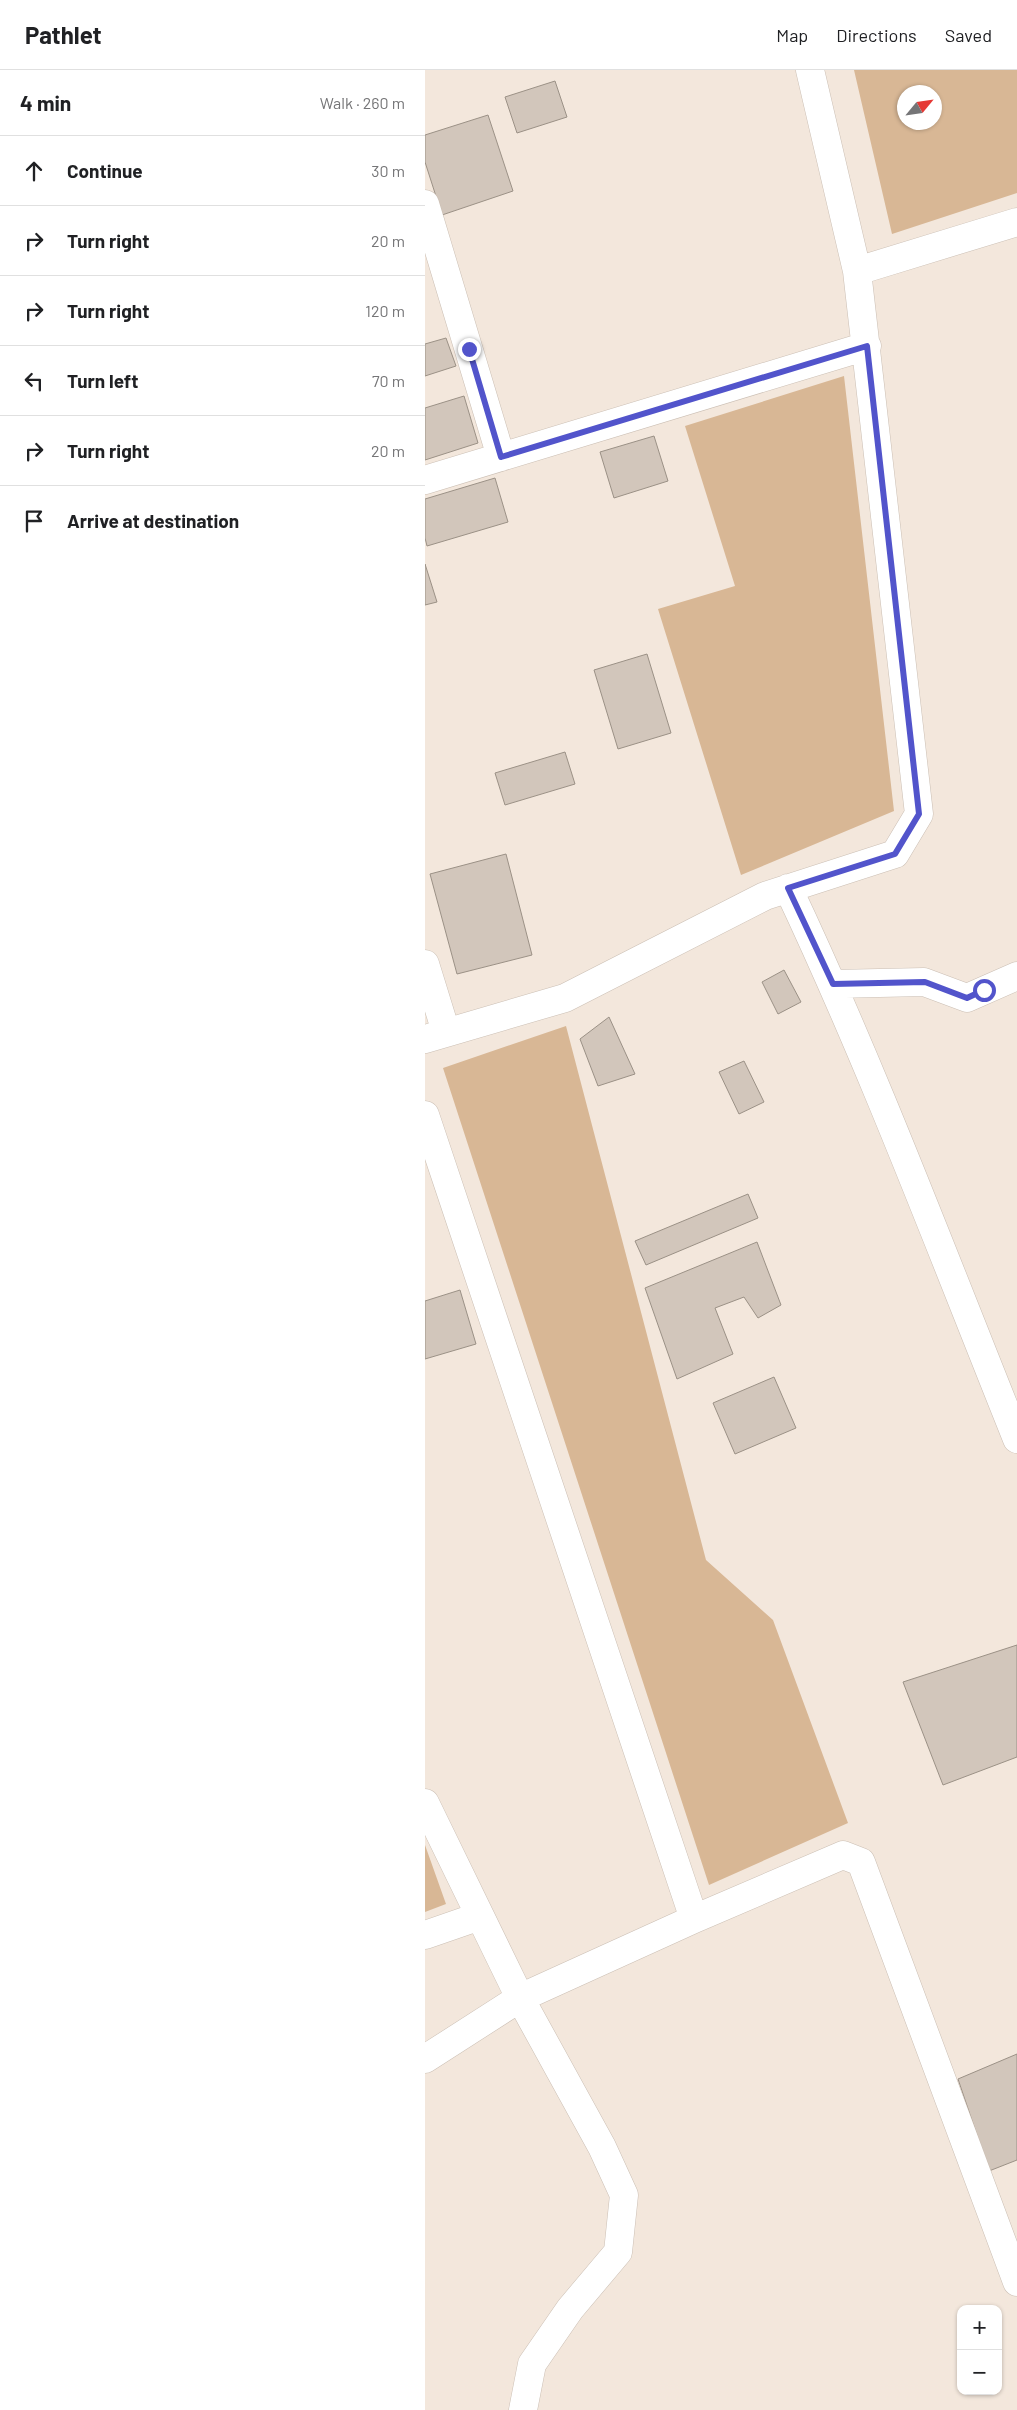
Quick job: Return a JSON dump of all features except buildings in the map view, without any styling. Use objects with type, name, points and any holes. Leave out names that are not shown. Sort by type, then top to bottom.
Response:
[{"type":"street","points":[[425,964],[435,1035],[565,998],[765,896],[895,854],[919,814],[857,271],[810,70]]},
{"type":"street","points":[[425,204],[501,457]]},
{"type":"street","points":[[857,271],[1017,222]]},
{"type":"street","points":[[425,480],[867,346]]},
{"type":"street","points":[[788,888],[833,984],[1017,1439]]},
{"type":"street","points":[[833,984],[925,982],[967,998],[1017,976]]},
{"type":"street","points":[[425,1115],[693,1919]]},
{"type":"street","points":[[425,1803],[520,1998],[602,2147],[624,2195],[618,2252],[570,2309],[532,2364],[523,2410]]},
{"type":"street","points":[[425,2059],[520,1998],[693,1919],[843,1855],[861,1862],[1017,2282]]},
{"type":"street","points":[[425,1936],[480,1916]]},
{"type":"shaded area","points":[[854,70],[1017,70],[1017,193],[892,234]]},
{"type":"shaded area","points":[[844,376],[894,811],[741,875],[658,609],[735,586],[685,426]]},
{"type":"shaded area","points":[[566,1026],[706,1560],[773,1620],[848,1823],[709,1885],[443,1068]]},
{"type":"shaded area","points":[[425,1845],[446,1904],[425,1912]]},
{"type":"route","points":[[469,349],[501,457],[867,346],[919,814],[895,854],[788,888],[833,984],[925,982],[967,998],[984,990]]}]
